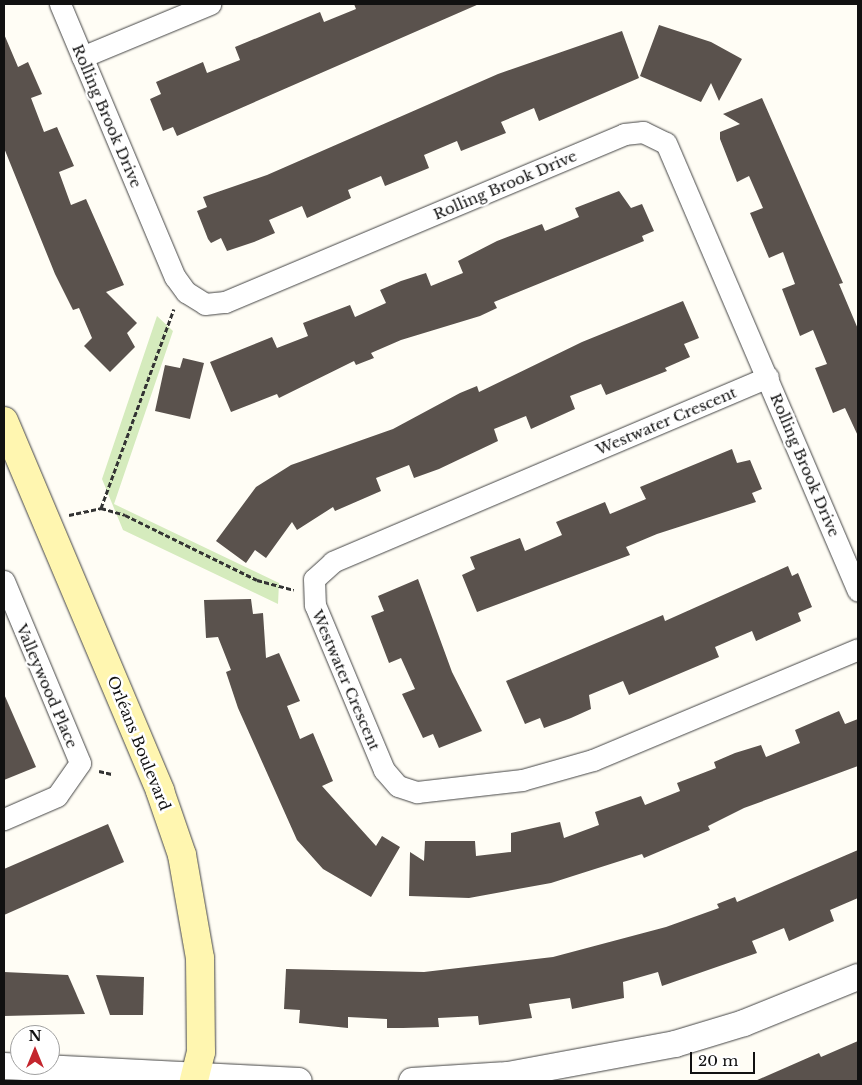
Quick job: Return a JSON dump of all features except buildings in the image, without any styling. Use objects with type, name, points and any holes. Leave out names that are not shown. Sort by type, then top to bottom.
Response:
[{"type":"main road","name":"Orléans Boulevard","points":[[4,421],[182,856],[200,958],[200,1052],[194,1078]]},
{"type":"street","name":"Rolling Brook Drive","points":[[60,4],[175,277],[186,292],[205,304],[225,302],[624,134],[643,132],[666,144],[677,161],[858,590]]},
{"type":"street","points":[[82,57],[210,4]]},
{"type":"street","name":"Westwater Crescent","points":[[768,377],[333,562],[314,579],[312,592],[384,770],[398,786],[417,792],[522,780],[593,760],[858,649]]},
{"type":"street","name":"Valleywood Place","points":[[4,581],[80,763],[57,796],[4,819]]},
{"type":"street","points":[[412,1081],[508,1075],[666,1046],[744,1023],[858,977]]},
{"type":"street","points":[[4,1066],[194,1078],[299,1081]]},
{"type":"path","points":[[101,508],[164,327],[186,292]]},
{"type":"path","points":[[46,521],[101,508],[125,514],[257,580],[312,592]]},
{"type":"green space","points":[[157,316],[173,331],[114,504],[279,583],[278,604],[123,530],[102,479]]}]
